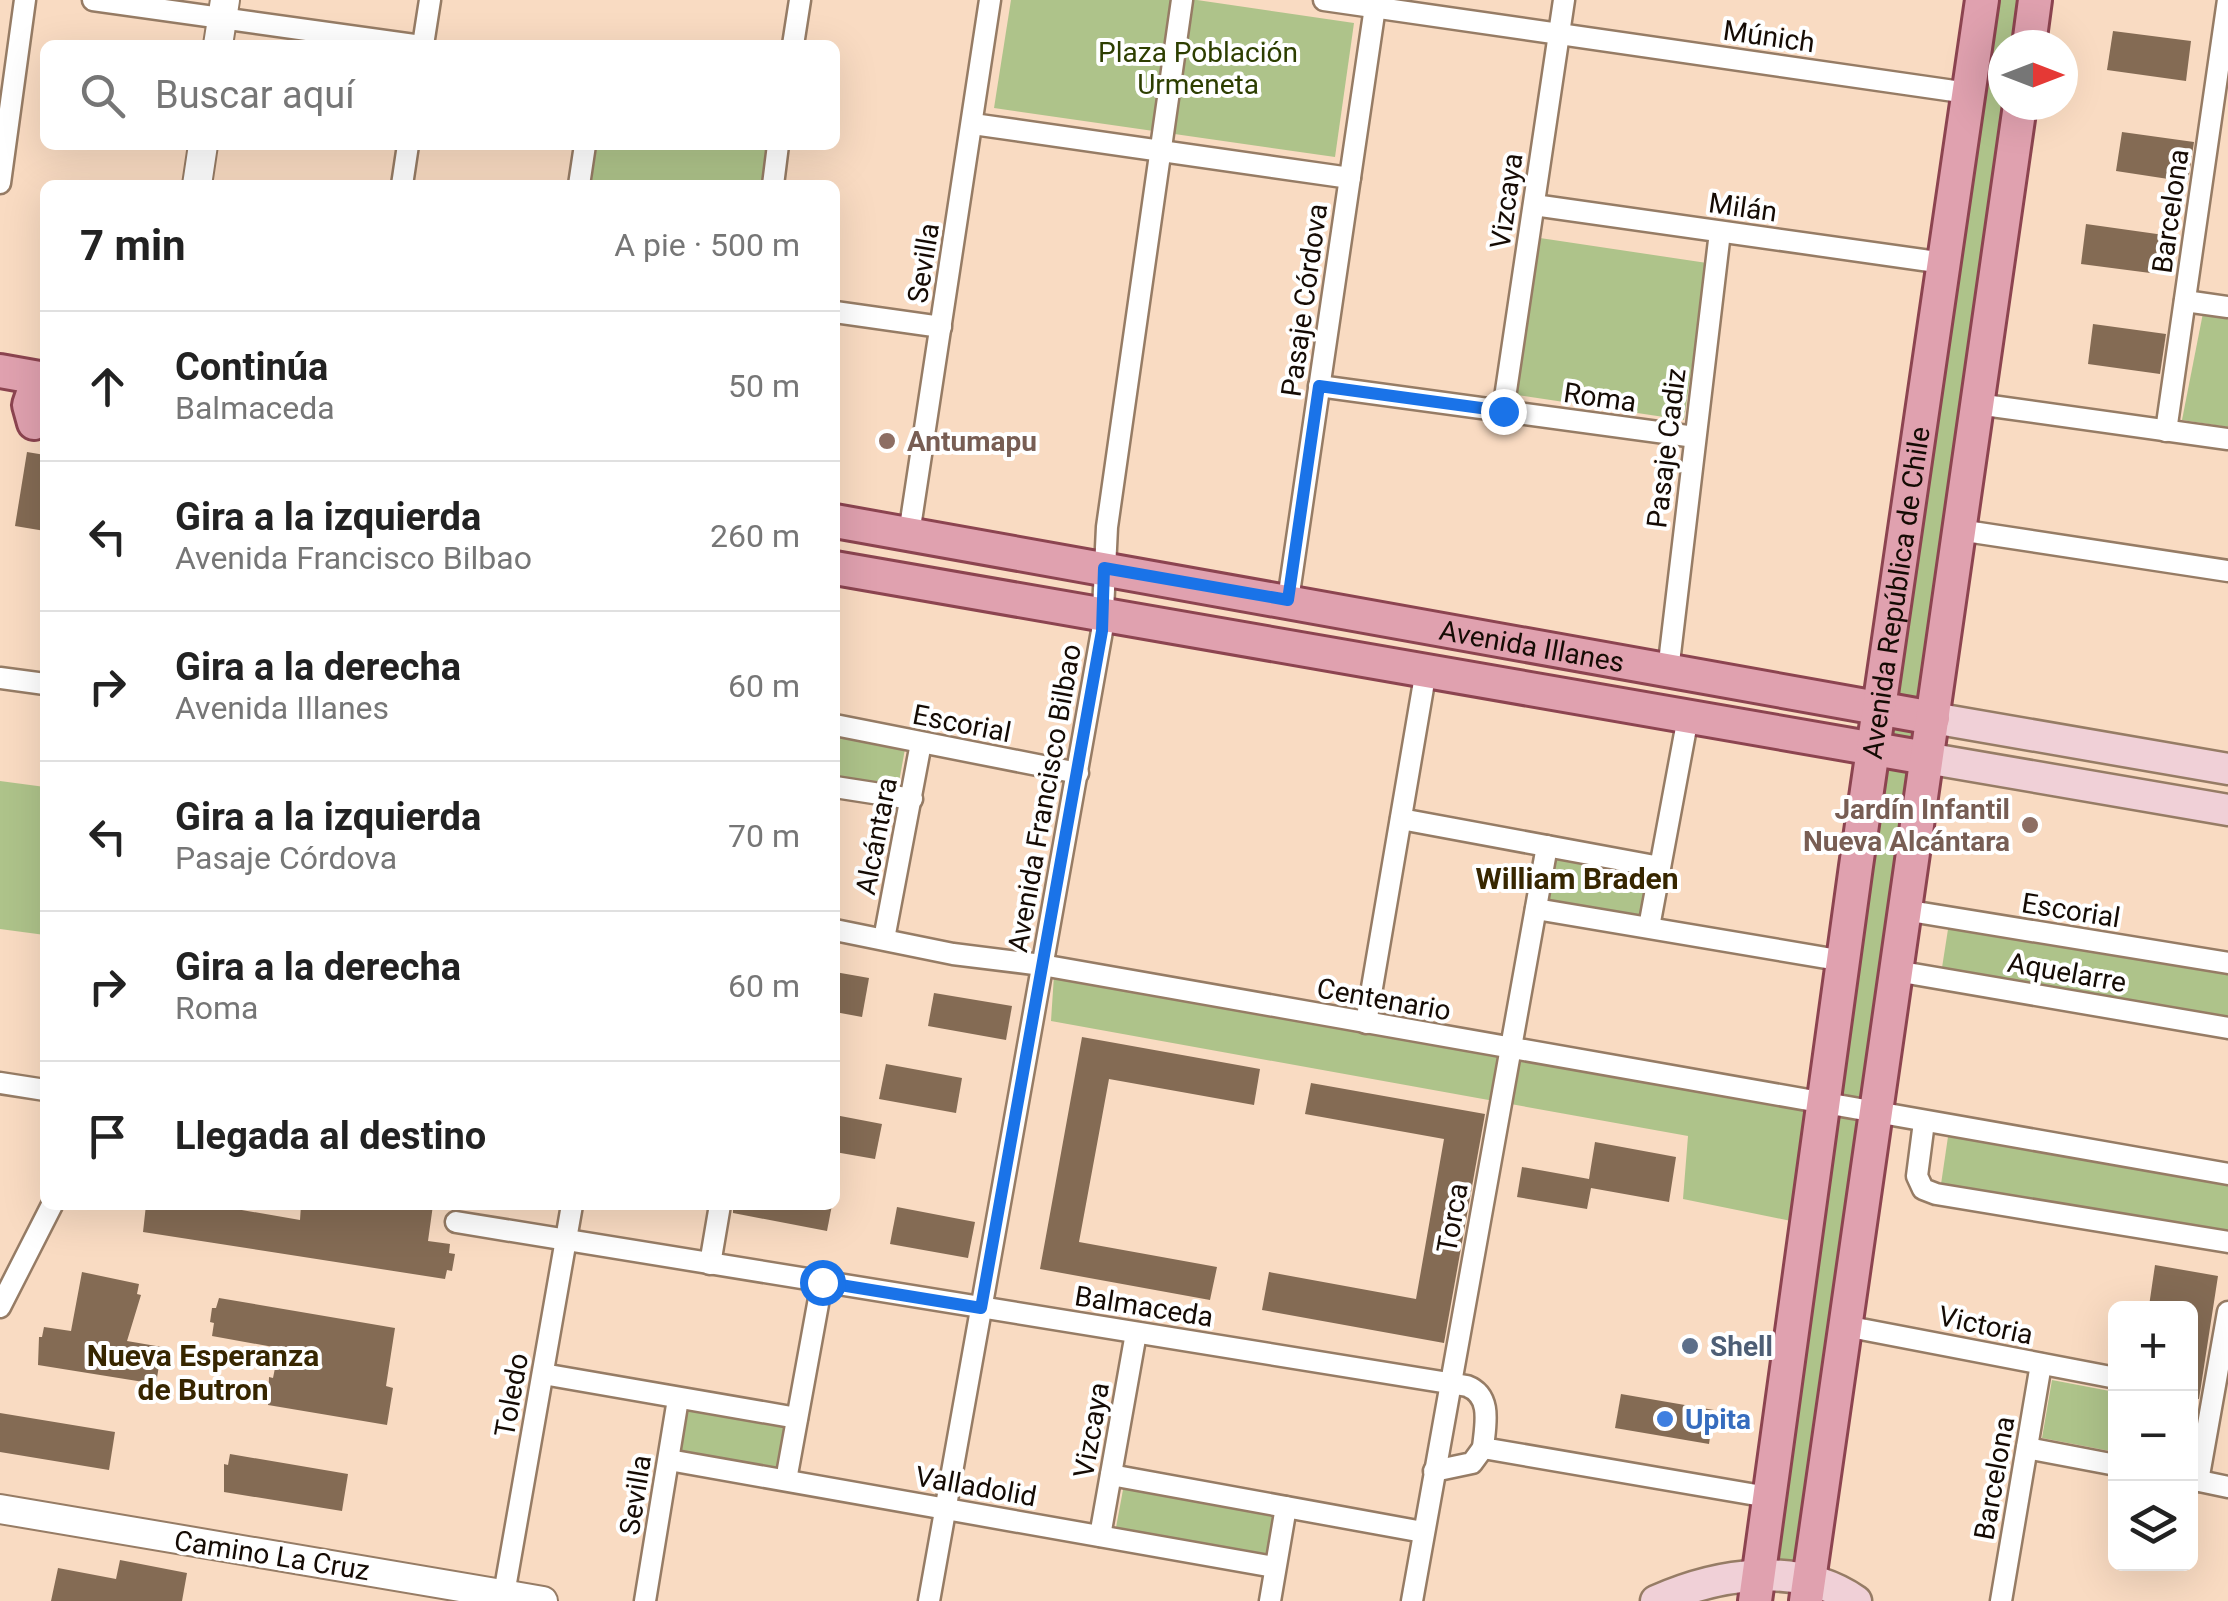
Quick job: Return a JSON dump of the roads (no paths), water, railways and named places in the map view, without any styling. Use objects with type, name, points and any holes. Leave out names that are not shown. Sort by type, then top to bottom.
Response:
[{"type":"main road","name":"Avenida República de Chile","points":[[1756,1588],[1982,0]]},
{"type":"main road","points":[[2031,30],[2035,0]]},
{"type":"main road","name":"Avenida República de Chile","points":[[1807,1590],[2018,120]]},
{"type":"main road","points":[[1933,335],[1986,343]]},
{"type":"main road","points":[[0,370],[40,378]]},
{"type":"main road","points":[[40,382],[29,405],[40,424]]},
{"type":"main road","points":[[0,416],[40,424]]},
{"type":"main road","name":"Avenida Illanes","points":[[840,522],[2228,769]]},
{"type":"main road","name":"Avenida Illanes","points":[[840,572],[2228,810]]},
{"type":"main road","points":[[1856,866],[1880,880],[1908,875]]},
{"type":"main road","points":[[1656,1601],[1714,1581],[1756,1588],[1842,1590],[1856,1601]]},
{"type":"street","points":[[1,169],[24,0]]},
{"type":"street","points":[[93,0],[374,40]]},
{"type":"street","points":[[424,40],[430,0]]},
{"type":"street","points":[[794,40],[800,0]]},
{"type":"street","name":"Sevilla","points":[[909,534],[990,0]]},
{"type":"street","name":"Avenida Francisco Bilbao","points":[[929,1601],[1078,773],[1103,614],[1104,568],[1182,0]]},
{"type":"street","name":"Múnich","points":[[1324,0],[1968,92]]},
{"type":"street","name":"Vizcaya","points":[[1503,411],[1564,0]]},
{"type":"street","name":"Barcelona","points":[[2166,431],[2185,301],[2218,136],[2228,0]]},
{"type":"street","name":"Pasaje Córdova","points":[[1288,600],[1375,7]]},
{"type":"street","points":[[973,124],[1350,178]]},
{"type":"street","points":[[198,180],[202,150]]},
{"type":"street","points":[[403,180],[407,150]]},
{"type":"street","points":[[580,180],[585,150]]},
{"type":"street","points":[[773,180],[777,150]]},
{"type":"street","name":"Milán","points":[[1534,206],[1944,263]]},
{"type":"street","name":"Pasaje Cadiz","points":[[1668,671],[1720,232]]},
{"type":"street","points":[[2185,301],[2228,307]]},
{"type":"street","points":[[840,313],[941,327]]},
{"type":"street","name":"Roma","points":[[1319,386],[1695,438]]},
{"type":"street","points":[[1977,404],[2228,440]]},
{"type":"street","points":[[1959,530],[2228,571]]},
{"type":"street","points":[[1366,1023],[1426,670]]},
{"type":"street","points":[[0,678],[40,683]]},
{"type":"street","points":[[1649,927],[1688,717]]},
{"type":"street","name":"Escorial","points":[[840,725],[1078,773]]},
{"type":"street","name":"Alcántara","points":[[884,940],[921,744]]},
{"type":"street","points":[[840,787],[912,800]]},
{"type":"street","points":[[1401,820],[1660,867]]},
{"type":"street","name":"Torca","points":[[1412,1601],[1547,846]]},
{"type":"street","points":[[1536,908],[1844,960]]},
{"type":"street","name":"Escorial","points":[[1904,910],[2228,963]]},
{"type":"street","name":"Centenario","points":[[840,931],[953,954],[1042,965],[2228,1174]]},
{"type":"street","name":"Aquelarre","points":[[1896,971],[2228,1028]]},
{"type":"street","points":[[0,1084],[40,1089]]},
{"type":"street","points":[[1924,1122],[1917,1176],[1922,1189],[2228,1242]]},
{"type":"street","points":[[0,1307],[49,1210]]},
{"type":"street","name":"Toledo","points":[[504,1594],[571,1210]]},
{"type":"street","points":[[710,1264],[719,1210]]},
{"type":"street","name":"Balmaceda","points":[[456,1222],[1476,1390],[1484,1400],[1486,1415],[1482,1448]]},
{"type":"street","points":[[786,1480],[822,1282]]},
{"type":"street","points":[[2198,1463],[2228,1312]]},
{"type":"street","name":"Victoria","points":[[1845,1326],[2108,1377]]},
{"type":"street","name":"Vizcaya","points":[[1100,1536],[1136,1333]]},
{"type":"street","name":"Barcelona","points":[[2000,1601],[2041,1364]]},
{"type":"street","points":[[543,1374],[798,1418]]},
{"type":"street","points":[[2198,1392],[2214,1395]]},
{"type":"street","name":"Sevilla","points":[[645,1601],[678,1399]]},
{"type":"street","points":[[1434,1471],[1472,1463],[1482,1448],[1768,1497]]},
{"type":"street","points":[[2026,1448],[2108,1463]]},
{"type":"street","name":"Valladolid","points":[[669,1460],[1274,1567]]},
{"type":"street","points":[[1111,1476],[1423,1532]]},
{"type":"street","points":[[2198,1481],[2228,1487]]},
{"type":"street","points":[[1270,1601],[1286,1507]]},
{"type":"street","name":"Camino La Cruz","points":[[0,1510],[544,1601]]},
{"type":"place","name":"Antumapu","points":[[887,441]]},
{"type":"place","name":"Jardín Infantil Nueva Alcántara","points":[[2030,825]]},
{"type":"place","name":"Shell","points":[[1690,1346]]},
{"type":"place","name":"Upita","points":[[1665,1419]]},
{"type":"district","name":"William Braden","points":[[1577,879]]},
{"type":"district","name":"Nueva Esperanza de Butron","points":[[203,1373]]},
{"type":"park label","name":"Plaza Población Urmeneta","points":[[1198,68]]}]
